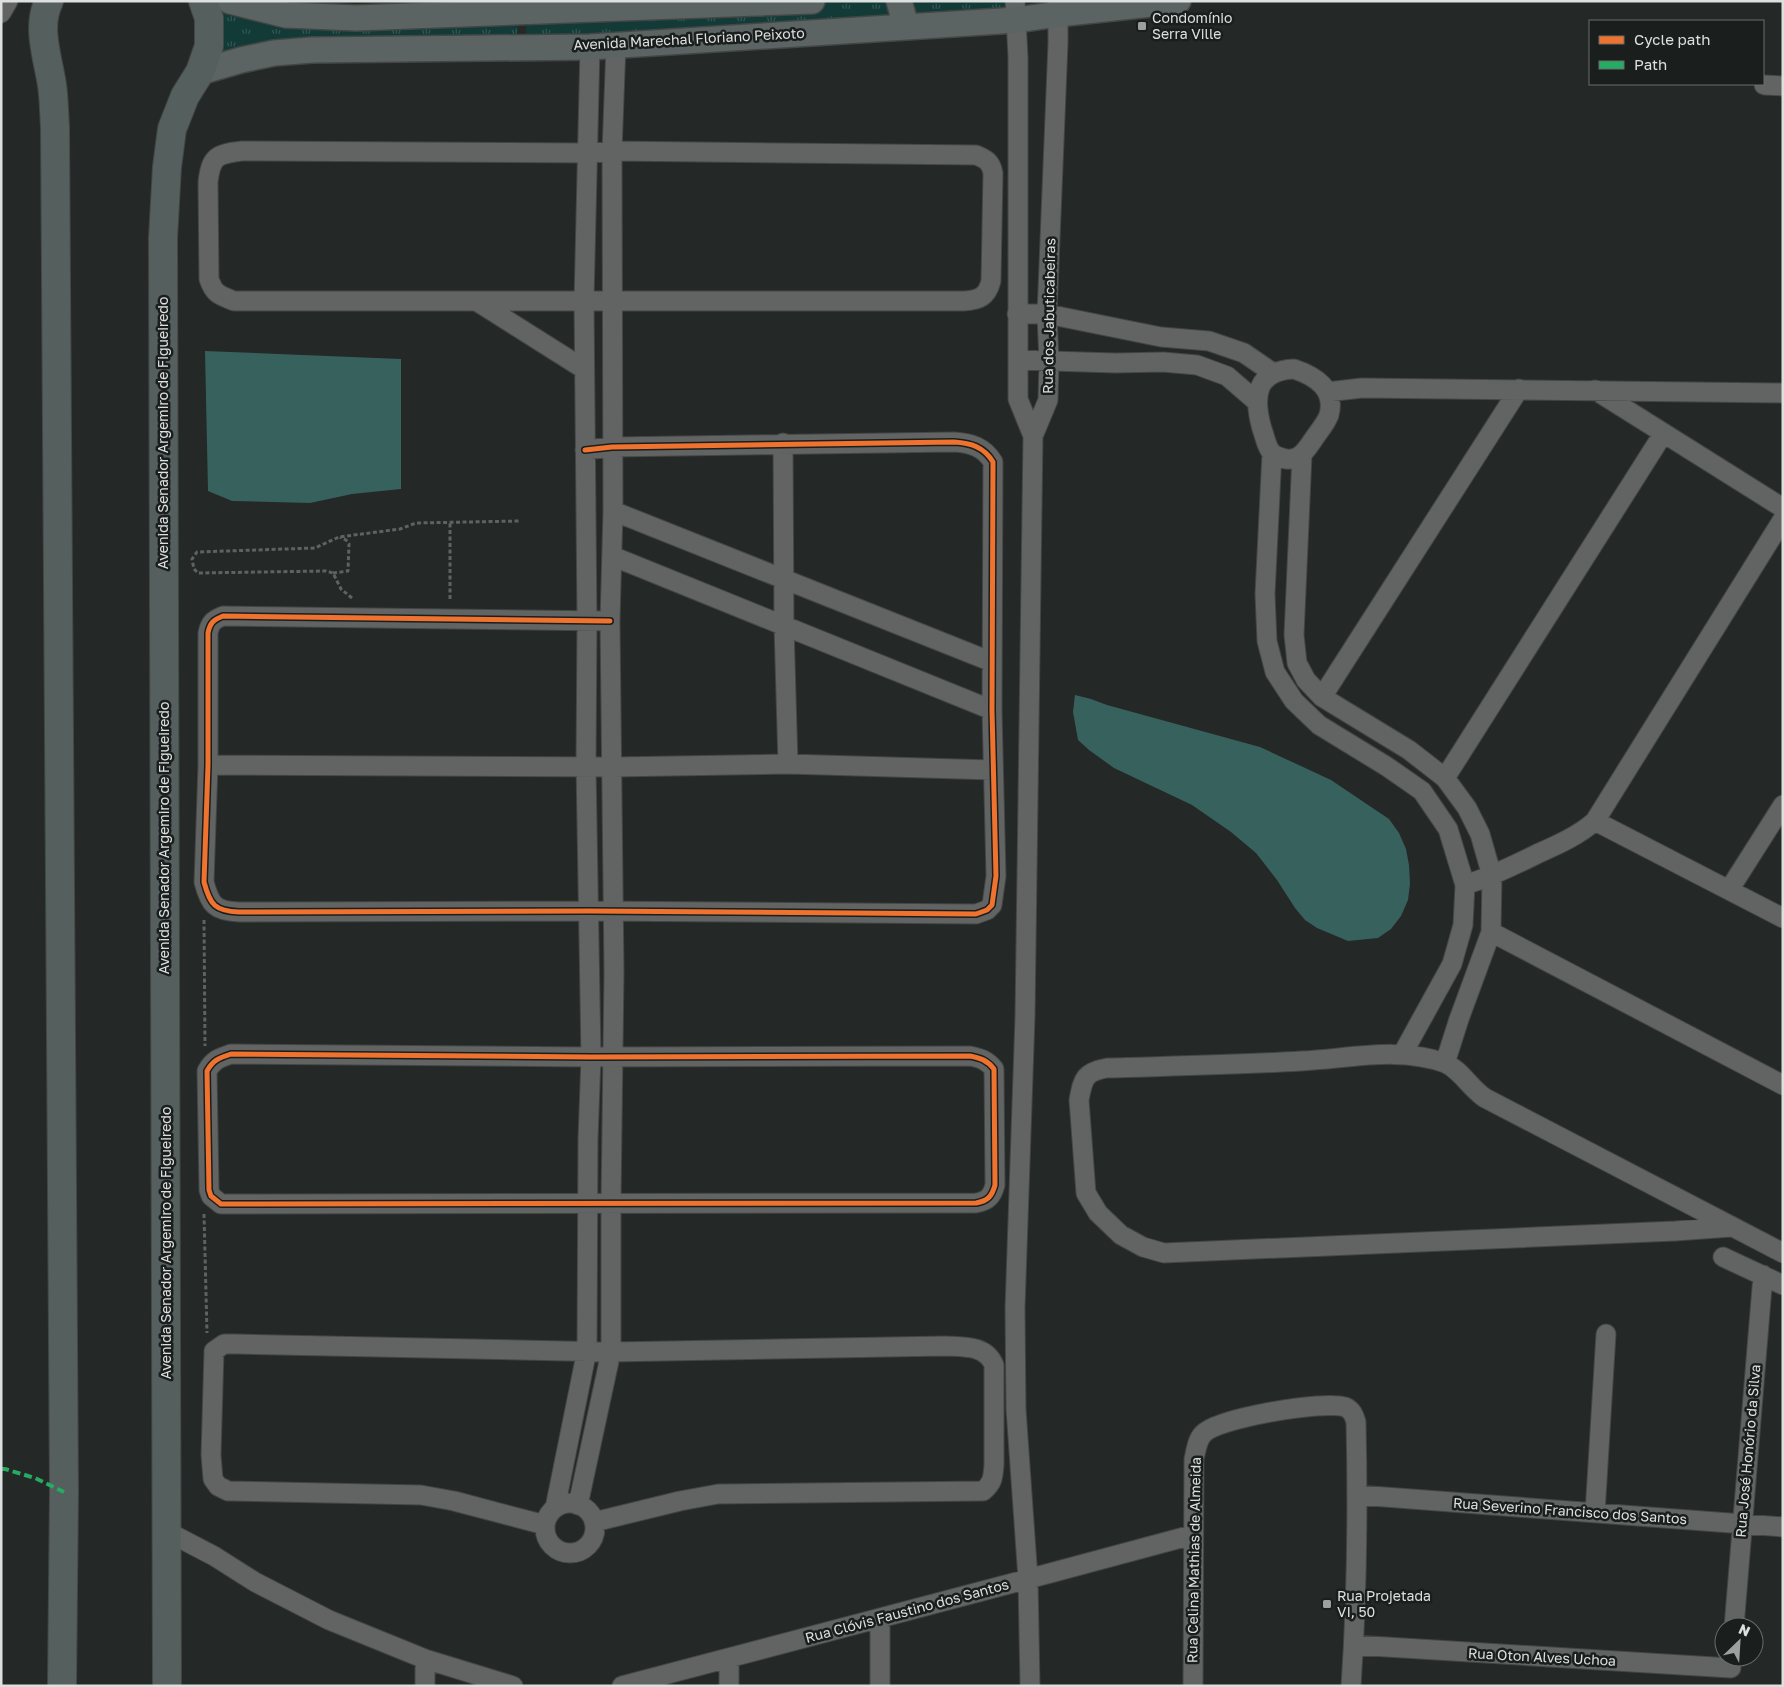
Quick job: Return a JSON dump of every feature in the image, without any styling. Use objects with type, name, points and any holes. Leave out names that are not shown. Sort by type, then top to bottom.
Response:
[{"type":"highway","points":[[49,1],[43,33],[52,87],[55,137],[64,1492],[62,1686]]},
{"type":"highway","name":"Avenida Senador Argemiro de Figueiredo","points":[[167,1686],[162,238],[167,167],[172,130],[185,96],[200,72],[209,46],[209,18],[203,1]]},
{"type":"main road","points":[[230,1],[286,15],[356,18],[812,1]]},
{"type":"main road","points":[[899,1],[906,26]]},
{"type":"main road","name":"Avenida Marechal Floriano Peixoto","points":[[200,72],[274,53],[312,50],[616,45],[906,26],[1016,11],[1178,1]]},
{"type":"main road","points":[[521,47],[523,12]]},
{"type":"street","points":[[1,13],[8,1]]},
{"type":"street","name":"Rua dos Jabuticabeiras","points":[[1033,436],[1048,400],[1047,314],[1058,8]]},
{"type":"street","points":[[1016,11],[1018,399],[1033,436],[1025,1017],[1015,1308],[1016,1408],[1028,1580],[1030,1686]]},
{"type":"street","points":[[578,1505],[611,1352],[614,912],[610,621],[613,511],[612,151],[616,45]]},
{"type":"street","points":[[555,1508],[587,1350],[587,1203],[591,1057],[586,766],[587,621],[584,301],[589,153],[590,46]]},
{"type":"street","points":[[242,151],[589,153],[612,151],[976,155],[991,164],[993,174],[991,281],[989,290],[984,296],[976,300],[234,301],[213,290],[209,278],[209,167],[215,158],[226,153],[242,151]]},
{"type":"street","points":[[478,302],[584,369]]},
{"type":"street","points":[[1017,314],[1047,314],[1161,337],[1208,341],[1244,354],[1273,373]]},
{"type":"street","points":[[1018,360],[1116,364],[1163,362],[1197,365],[1226,376],[1256,400]]},
{"type":"street","points":[[1272,453],[1287,459],[1302,455],[1329,415],[1330,404],[1327,392],[1319,380],[1294,369],[1281,370],[1264,380],[1256,400],[1267,445],[1272,453],[1265,594],[1267,641],[1275,672],[1294,701],[1319,725],[1386,766],[1422,791],[1448,829],[1465,885],[1464,925],[1452,964],[1403,1054]]},
{"type":"street","points":[[1327,392],[1362,388],[1783,393]]},
{"type":"street","points":[[1322,697],[1519,389]]},
{"type":"street","points":[[1596,390],[1783,508]]},
{"type":"street","points":[[1445,778],[1663,434]]},
{"type":"street","points":[[585,450],[612,447],[954,442],[968,443],[987,453],[993,462],[992,710],[996,876],[992,905],[988,910],[976,914],[225,911],[215,906],[208,898],[204,882],[208,765],[208,633],[214,619],[223,616],[610,621]]},
{"type":"street","points":[[783,444],[783,580],[788,764]]},
{"type":"street","points":[[1302,455],[1294,635],[1297,663],[1306,680],[1322,697],[1409,750],[1445,778],[1467,808],[1480,834],[1492,876],[1490,932],[1458,1019],[1445,1063]]},
{"type":"street","points":[[613,511],[992,662]]},
{"type":"street","points":[[1465,885],[1492,876],[1558,844],[1586,829],[1595,821],[1783,519]]},
{"type":"street","points":[[612,556],[992,710]]},
{"type":"street","points":[[208,765],[612,767],[788,764],[993,770]]},
{"type":"street","points":[[1728,890],[1783,805]]},
{"type":"street","points":[[1595,821],[1783,918]]},
{"type":"street","points":[[1490,932],[1783,1085]]},
{"type":"street","points":[[231,1054],[591,1057],[970,1056],[982,1058],[990,1063],[994,1069],[995,1185],[990,1198],[985,1202],[976,1203],[232,1205],[221,1204],[211,1196],[209,1190],[206,1084],[207,1071],[218,1058],[231,1054]]},
{"type":"street","points":[[1731,1227],[1164,1253],[1144,1247],[1121,1235],[1098,1213],[1086,1193],[1078,1100],[1081,1086],[1086,1076],[1092,1071],[1107,1068],[1301,1061],[1403,1054],[1445,1063],[1485,1098],[1783,1253]]},
{"type":"street","points":[[1723,1257],[1783,1285]]},
{"type":"street","name":"Rua José Honório da Silva","points":[[1735,1617],[1762,1275]]},
{"type":"street","points":[[1595,1513],[1606,1334]]},
{"type":"street","points":[[545,1525],[421,1494],[228,1491],[218,1486],[213,1479],[211,1455],[214,1352],[224,1344],[587,1350],[611,1352],[945,1346],[982,1350],[991,1356],[994,1365],[994,1465],[990,1486],[983,1491],[718,1494],[680,1501],[594,1522]]},
{"type":"street","name":"Rua Celina Mathias de Almeida","points":[[1193,1686],[1192,1535],[1194,1459],[1202,1435],[1210,1428],[1225,1422],[1294,1408],[1325,1405],[1347,1408],[1353,1412],[1356,1422],[1358,1495]]},
{"type":"street","points":[[1351,1686],[1358,1495]]},
{"type":"street","name":"Rua Severino Francisco dos Santos","points":[[1358,1495],[1783,1527]]},
{"type":"street","points":[[562,1504],[578,1505],[591,1515],[594,1522],[593,1538],[582,1550],[575,1552],[559,1550],[548,1540],[545,1532],[547,1518],[555,1508],[562,1504]]},
{"type":"street","points":[[166,1530],[214,1556],[255,1582],[329,1620],[425,1659],[513,1686]]},
{"type":"street","name":"Rua Clóvis Faustino dos Santos","points":[[622,1686],[1028,1580],[1192,1535]]},
{"type":"street","points":[[880,1619],[880,1686]]},
{"type":"street","name":"Rua Oton Alves Uchoa","points":[[1354,1645],[1730,1670]]},
{"type":"street","points":[[729,1658],[729,1686]]},
{"type":"street","points":[[425,1659],[425,1686]]},
{"type":"path","points":[[450,521],[450,599]]},
{"type":"path","points":[[340,537],[350,544],[348,571],[333,573],[326,571],[198,573],[194,570],[192,559],[197,552],[315,548],[340,537],[400,529],[416,523],[520,521]]},
{"type":"path","points":[[333,573],[342,589],[354,600]]},
{"type":"path","points":[[440,599],[460,599]]},
{"type":"path","points":[[208,898],[204,918],[204,1039],[206,1051],[212,1063]]},
{"type":"path","points":[[211,1196],[204,1208],[207,1341],[214,1352]]},
{"type":"green space","points":[[208,1],[287,20],[519,17],[516,43],[208,65]]},
{"type":"green space","points":[[798,1],[896,1],[902,22],[526,43],[526,12]]},
{"type":"green space","points":[[902,1],[1012,1],[1013,18],[908,23]]},
{"type":"shaded area","points":[[205,351],[401,359],[401,489],[352,494],[310,503],[232,501],[208,491]]},
{"type":"shaded area","points":[[1075,695],[1260,747],[1331,780],[1389,819],[1399,833],[1406,849],[1409,865],[1410,884],[1408,900],[1401,916],[1391,929],[1378,938],[1348,941],[1317,928],[1305,920],[1256,853],[1231,832],[1192,805],[1114,768],[1078,740],[1073,712]]},
{"type":"marked path","points":[[1,1469],[35,1478],[64,1492]]},
{"type":"cycle path","points":[[585,450],[612,447],[954,442],[966,443],[986,453],[993,462],[992,710],[996,876],[992,905],[987,910],[976,914],[589,911],[239,912],[224,910],[211,901],[204,882],[208,765],[208,633],[214,620],[223,616],[610,621]]},
{"type":"cycle path","points":[[231,1054],[591,1057],[970,1056],[989,1063],[994,1069],[995,1185],[989,1197],[984,1201],[976,1203],[221,1204],[211,1196],[209,1190],[207,1071],[217,1060],[231,1054]]},
{"type":"place","name":"Condomínio Serra Ville","points":[[1142,26]]},
{"type":"place","name":"Rua Projetada VI, 50","points":[[1327,1604]]}]
